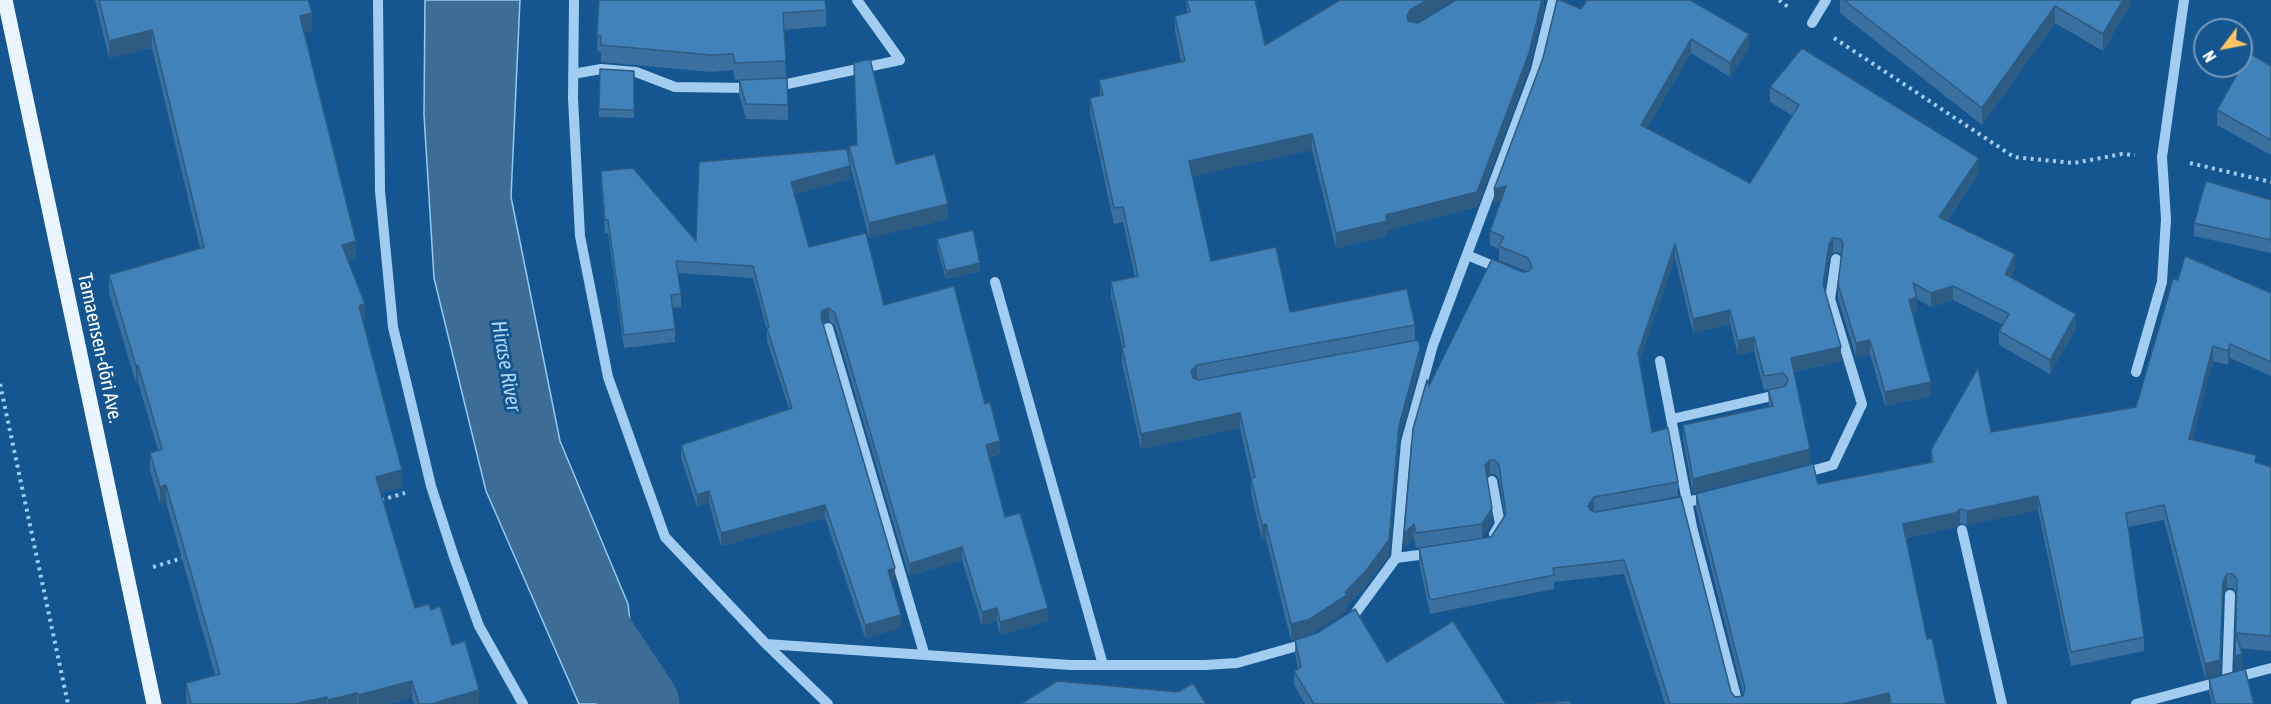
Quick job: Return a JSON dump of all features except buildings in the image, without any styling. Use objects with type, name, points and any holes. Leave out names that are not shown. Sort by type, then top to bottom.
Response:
[{"type":"main road","name":"Tamaensen-dōri Ave.","points":[[5,0],[154,704]]},
{"type":"street","points":[[378,0],[380,191],[393,327],[431,486],[479,626],[524,704]]},
{"type":"street","points":[[574,0],[573,74],[580,236],[608,377],[665,537],[766,644],[828,704]]},
{"type":"street","points":[[573,74],[601,69],[636,72],[675,87],[779,87],[900,60],[857,0]]},
{"type":"street","points":[[1338,626],[1354,615],[1396,558],[1406,442],[1433,345],[1536,70],[1553,0]]},
{"type":"street","points":[[1812,23],[1826,0]]},
{"type":"street","points":[[2136,372],[2162,282],[2166,219],[2162,157],[2184,0]]},
{"type":"street","points":[[1467,255],[1516,275]]},
{"type":"street","points":[[1788,476],[1833,465],[1862,404],[1830,299],[1836,259]]},
{"type":"street","points":[[994,282],[1103,665]]},
{"type":"street","points":[[828,328],[924,653]]},
{"type":"street","points":[[1421,347],[1433,345]]},
{"type":"street","points":[[1660,361],[1688,502],[1738,704]]},
{"type":"street","points":[[1672,419],[1781,394]]},
{"type":"street","points":[[1487,545],[1500,524],[1492,481]]},
{"type":"street","points":[[1653,508],[1721,494]]},
{"type":"street","points":[[1962,530],[2002,704]]},
{"type":"street","points":[[1396,558],[1441,552]]},
{"type":"street","points":[[2227,681],[2230,595]]},
{"type":"street","points":[[766,644],[1103,665],[1237,663],[1314,641],[1322,636]]},
{"type":"street","points":[[2136,704],[2271,668]]},
{"type":"path","points":[[1779,0],[2014,158],[2074,163],[2122,154],[2162,157],[2271,182]]},
{"type":"path","points":[[0,384],[68,704]]},
{"type":"path","points":[[374,502],[431,486]]},
{"type":"path","points":[[126,575],[194,555]]},
{"type":"water","points":[[425,0],[520,0],[511,197],[560,441],[628,604],[639,704],[579,704],[486,491],[434,278],[424,115]]},
{"type":"waterway","name":"Hirase River","points":[[586,608],[596,635],[642,704]]}]
